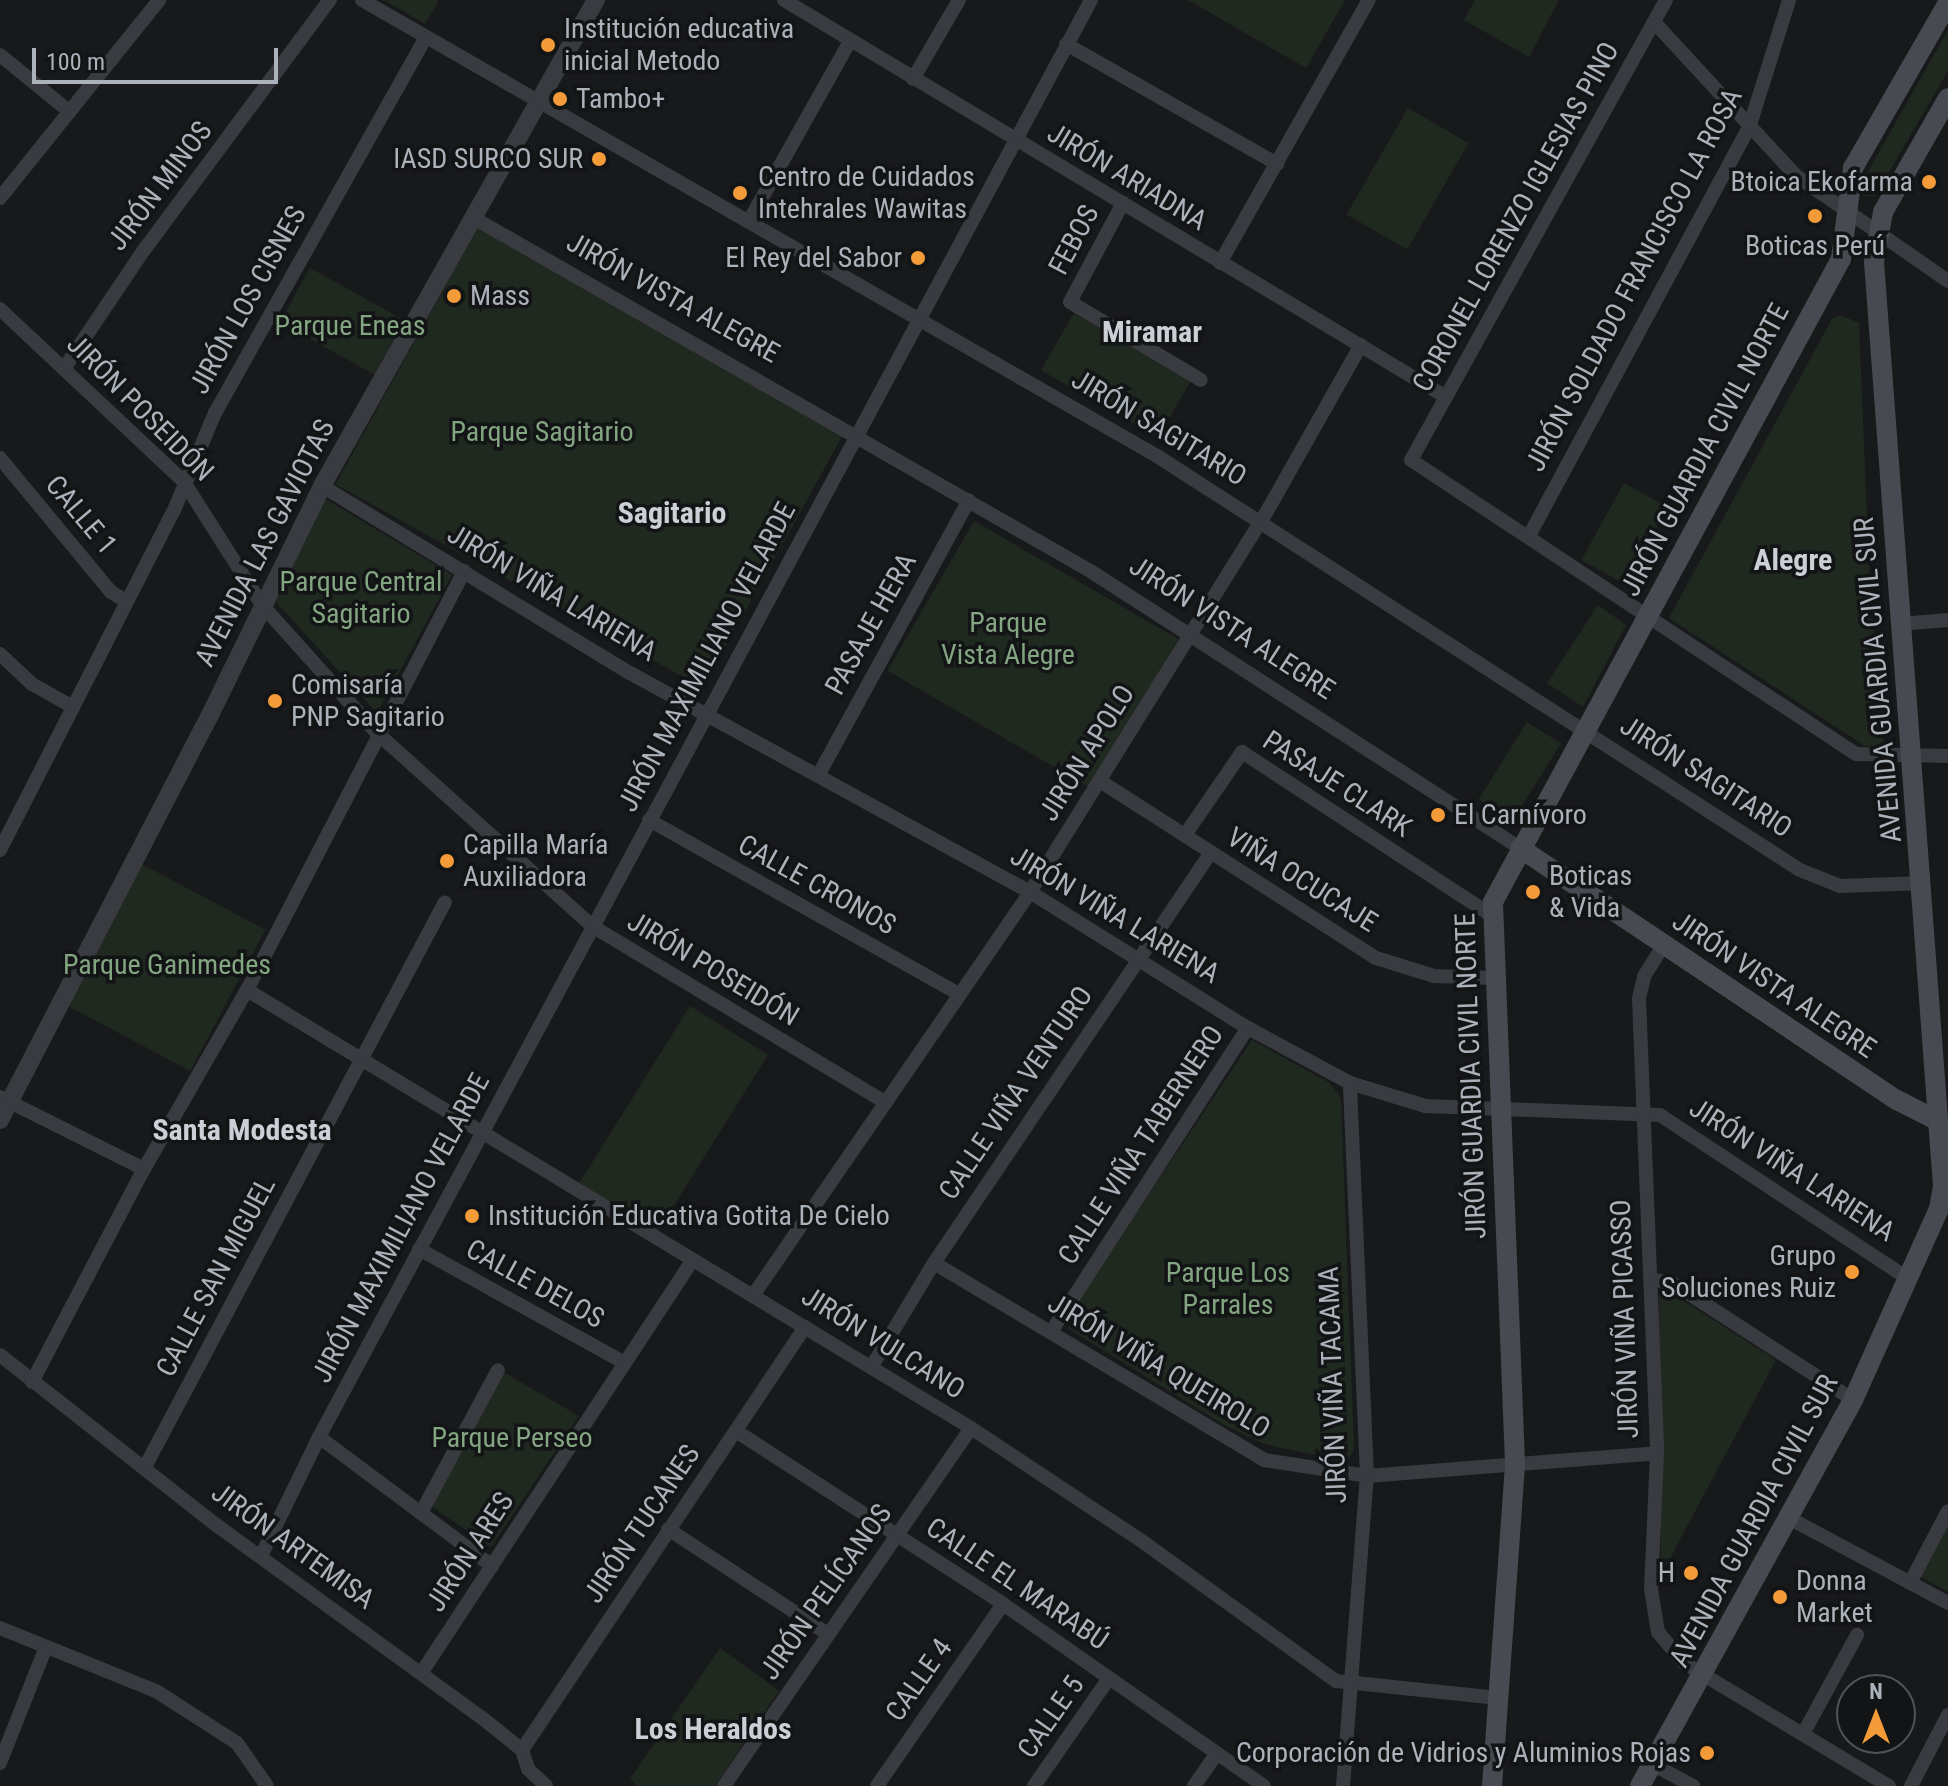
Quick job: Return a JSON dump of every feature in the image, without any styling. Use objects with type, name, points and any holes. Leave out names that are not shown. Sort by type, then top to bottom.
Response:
[{"type":"main road","name":"JIRÓN GUARDIA CIVIL NORTE","points":[[1492,1786],[1515,1463],[1490,914],[1520,848],[1841,259],[1850,212],[1853,168],[1948,3]]},
{"type":"main road","points":[[1878,232],[1948,98]]},
{"type":"main road","name":"AVENIDA GUARDIA CIVIL SUR","points":[[1640,1786],[1853,1400],[1939,1209],[1943,1186],[1944,1124],[1875,304],[1878,232]]},
{"type":"main road","name":"JIRÓN VISTA ALEGRE","points":[[1520,848],[1897,1100],[1944,1124]]},
{"type":"main road","name":"AVENIDA GUARDIA CIVIL SUR","points":[[1909,1279],[1948,1213]]},
{"type":"street","name":"JIRÓN MINOS","points":[[65,367],[144,250],[330,0]]},
{"type":"street","name":"JIRÓN SAGITARIO","points":[[362,0],[425,39],[919,315],[1262,520],[1822,880],[1864,887],[1923,883]]},
{"type":"street","name":"AVENIDA LAS GAVIOTAS","points":[[3,1106],[58,1014],[322,486],[596,0]]},
{"type":"street","name":"JIRÓN ARIADNA","points":[[784,0],[1446,397]]},
{"type":"street","points":[[913,79],[959,0]]},
{"type":"street","name":"JIRÓN MAXIMILIANO VELARDE","points":[[262,1554],[319,1437],[419,1249],[1091,0]]},
{"type":"street","points":[[1220,263],[1369,0]]},
{"type":"street","name":"CORONEL LORENZO IGLESIAS PINO","points":[[1530,534],[1411,460],[1666,0]]},
{"type":"street","name":"JIRÓN SOLDADO FRANCISCO LA ROSA","points":[[1530,534],[1749,128],[1789,0]]},
{"type":"street","points":[[0,198],[70,112],[150,3]]},
{"type":"street","points":[[1654,22],[1795,175],[1948,281]]},
{"type":"street","name":"JIRÓN LOS CISNES","points":[[0,850],[126,601],[230,385],[425,39]]},
{"type":"street","points":[[749,221],[850,41]]},
{"type":"street","points":[[1066,44],[1277,164]]},
{"type":"street","points":[[0,55],[70,112]]},
{"type":"street","name":"FEBOS","points":[[1123,203],[1070,302],[1201,380]]},
{"type":"street","name":"JIRÓN VISTA ALEGRE","points":[[472,217],[856,433],[1192,634],[1520,848]]},
{"type":"street","name":"JIRÓN POSEIDÓN","points":[[0,309],[184,482],[262,605],[376,732],[592,926],[886,1103]]},
{"type":"street","name":"JIRÓN APOLO","points":[[754,1294],[1030,892],[1262,520],[1361,345]]},
{"type":"street","name":"CALLE 1","points":[[0,458],[111,592],[126,601]]},
{"type":"street","name":"JIRÓN VIÑA LARIENA","points":[[322,486],[630,673],[707,711],[1030,892],[1248,1028],[1350,1083],[1425,1106],[1642,1111],[1678,1124],[1909,1279]]},
{"type":"street","name":"PASAJE HERA","points":[[819,774],[969,500]]},
{"type":"street","points":[[1530,534],[1856,754],[1914,759],[1948,756]]},
{"type":"street","points":[[32,1382],[144,1169],[247,990],[376,732],[464,571]]},
{"type":"street","points":[[1900,624],[1948,620]]},
{"type":"street","points":[[0,654],[32,684],[73,707]]},
{"type":"street","name":"PASAJE CLARK","points":[[1185,835],[1242,752],[1490,914]]},
{"type":"street","name":"VIÑA OCUCAJE","points":[[1100,781],[1395,967],[1434,976],[1493,978]]},
{"type":"street","name":"CALLE CRONOS","points":[[649,820],[959,994]]},
{"type":"street","name":"CALLE VIÑA VENTURO","points":[[872,1366],[934,1263],[1211,853]]},
{"type":"street","name":"CALLE SAN MIGUEL","points":[[146,1465],[445,902]]},
{"type":"street","name":"JIRÓN VIÑA PICASSO","points":[[1663,946],[1640,988],[1642,1111],[1657,1453],[1651,1589],[1655,1620],[1663,1643],[1703,1675],[1803,1734],[1866,1780],[1889,1786]]},
{"type":"street","name":"JIRÓN VULCANO","points":[[247,990],[971,1428],[1139,1539],[1325,1675],[1348,1684],[1498,1698]]},
{"type":"street","name":"CALLE VIÑA TABERNERO","points":[[1051,1332],[1248,1028]]},
{"type":"street","name":"JIRÓN VIÑA TACAMA","points":[[1343,1786],[1348,1684],[1367,1476],[1350,1083]]},
{"type":"street","points":[[3,1106],[144,1169]]},
{"type":"street","name":"CALLE DELOS","points":[[419,1249],[625,1363]]},
{"type":"street","name":"JIRÓN ARES","points":[[422,1672],[693,1260]]},
{"type":"street","name":"JIRÓN VIÑA QUEIROLO","points":[[934,1263],[1264,1460],[1367,1476],[1657,1453]]},
{"type":"street","points":[[1651,1279],[1674,1284],[1853,1400]]},
{"type":"street","name":"JIRÓN TUCANES","points":[[522,1750],[805,1327]]},
{"type":"street","name":"JIRÓN ARTEMISA","points":[[0,1355],[146,1465],[215,1524],[262,1554],[522,1750],[528,1769],[546,1786]]},
{"type":"street","points":[[421,1513],[498,1370]]},
{"type":"street","name":"JIRÓN PELÍCANOS","points":[[724,1786],[971,1428]]},
{"type":"street","name":"CALLE EL MARABÚ","points":[[736,1431],[1003,1604],[1264,1786]]},
{"type":"street","points":[[319,1437],[492,1566]]},
{"type":"street","points":[[1910,1583],[1948,1511]]},
{"type":"street","points":[[1789,1518],[1948,1603]]},
{"type":"street","points":[[668,1529],[828,1634]]},
{"type":"street","name":"CALLE 4","points":[[877,1786],[1003,1604]]},
{"type":"street","points":[[0,1628],[156,1691],[237,1743],[267,1786]]},
{"type":"street","points":[[1803,1734],[1857,1635]]},
{"type":"street","points":[[0,1763],[46,1647]]},
{"type":"street","name":"CALLE 5","points":[[1034,1786],[1109,1678]]},
{"type":"street","points":[[1911,1786],[1948,1715]]},
{"type":"street","points":[[1194,1786],[1216,1755]]},
{"type":"street","points":[[1652,1764],[1693,1786]]},
{"type":"green space","points":[[384,0],[439,0],[425,24]]},
{"type":"green space","points":[[1188,0],[1345,0],[1306,68]]},
{"type":"green space","points":[[1475,0],[1559,0],[1529,57],[1464,20]]},
{"type":"green space","points":[[1948,30],[1948,71],[1875,196],[1863,196],[1860,186]]},
{"type":"green space","points":[[1408,108],[1469,143],[1407,250],[1346,215]]},
{"type":"green space","name":"Parque Sagitario","points":[[478,227],[845,431],[703,688],[335,484]]},
{"type":"green space","name":"Parque Eneas","points":[[310,268],[404,320],[374,375],[280,322]]},
{"type":"green space","points":[[1074,313],[1191,380],[1158,438],[1041,370]]},
{"type":"green space","points":[[1840,315],[1859,323],[1870,591],[1884,746],[1865,746],[1669,618],[1832,319]]},
{"type":"green space","points":[[1624,483],[1668,507],[1625,584],[1581,560]]},
{"type":"green space","name":"Parque Central Sagitario","points":[[324,498],[452,575],[377,713],[276,602]]},
{"type":"green space","name":"Parque Vista Alegre","points":[[974,521],[1178,639],[1092,789],[888,671]]},
{"type":"green space","points":[[1598,605],[1626,625],[1583,707],[1547,683]]},
{"type":"green space","points":[[1527,722],[1561,743],[1513,820],[1479,799]]},
{"type":"green space","name":"Parque Ganimedes","points":[[140,863],[265,930],[190,1071],[65,1004]]},
{"type":"green space","points":[[690,1006],[768,1055],[657,1232],[579,1183]]},
{"type":"green space","name":"Parque Los Parrales","points":[[1252,1040],[1330,1083],[1341,1098],[1354,1449],[1347,1462],[1264,1444],[1224,1425],[1069,1329],[1064,1321]]},
{"type":"green space","points":[[1670,1292],[1776,1360],[1661,1575],[1659,1295]]},
{"type":"green space","name":"Parque Perseo","points":[[500,1370],[579,1416],[491,1547],[425,1502]]},
{"type":"green space","points":[[1948,1525],[1948,1592],[1920,1576]]},
{"type":"green space","points":[[720,1648],[779,1691],[715,1786],[637,1786],[630,1779]]},
{"type":"place","name":"Institución educativa inicial Metodo","points":[[548,45]]},
{"type":"place","name":"Tambo+","points":[[560,99]]},
{"type":"place","name":"IASD SURCO SUR","points":[[599,159]]},
{"type":"place","name":"Btoica Ekofarma","points":[[1929,182]]},
{"type":"place","name":"Centro de Cuidados Intehrales Wawitas","points":[[740,193]]},
{"type":"place","name":"Boticas Perú","points":[[1815,216]]},
{"type":"place","name":"El Rey del Sabor","points":[[918,258]]},
{"type":"place","name":"Mass","points":[[454,296]]},
{"type":"place","name":"Comisaría PNP Sagitario","points":[[275,701]]},
{"type":"place","name":"El Carnívoro","points":[[1438,815]]},
{"type":"place","name":"Capilla María Auxiliadora","points":[[447,861]]},
{"type":"place","name":"Boticas & Vida","points":[[1533,892]]},
{"type":"place","name":"Institución Educativa Gotita De Cielo","points":[[472,1216]]},
{"type":"place","name":"Grupo Soluciones Ruiz","points":[[1852,1272]]},
{"type":"place","name":"H","points":[[1691,1573]]},
{"type":"place","name":"Donna Market","points":[[1780,1597]]},
{"type":"place","name":"Corporación de Vidrios y Aluminios Rojas","points":[[1707,1753]]},
{"type":"district","name":"Miramar","points":[[1152,332]]},
{"type":"district","name":"Sagitario","points":[[672,513]]},
{"type":"district","name":"Alegre","points":[[1793,560]]},
{"type":"district","name":"Santa Modesta","points":[[242,1130]]},
{"type":"district","name":"Los Heraldos","points":[[713,1729]]}]
